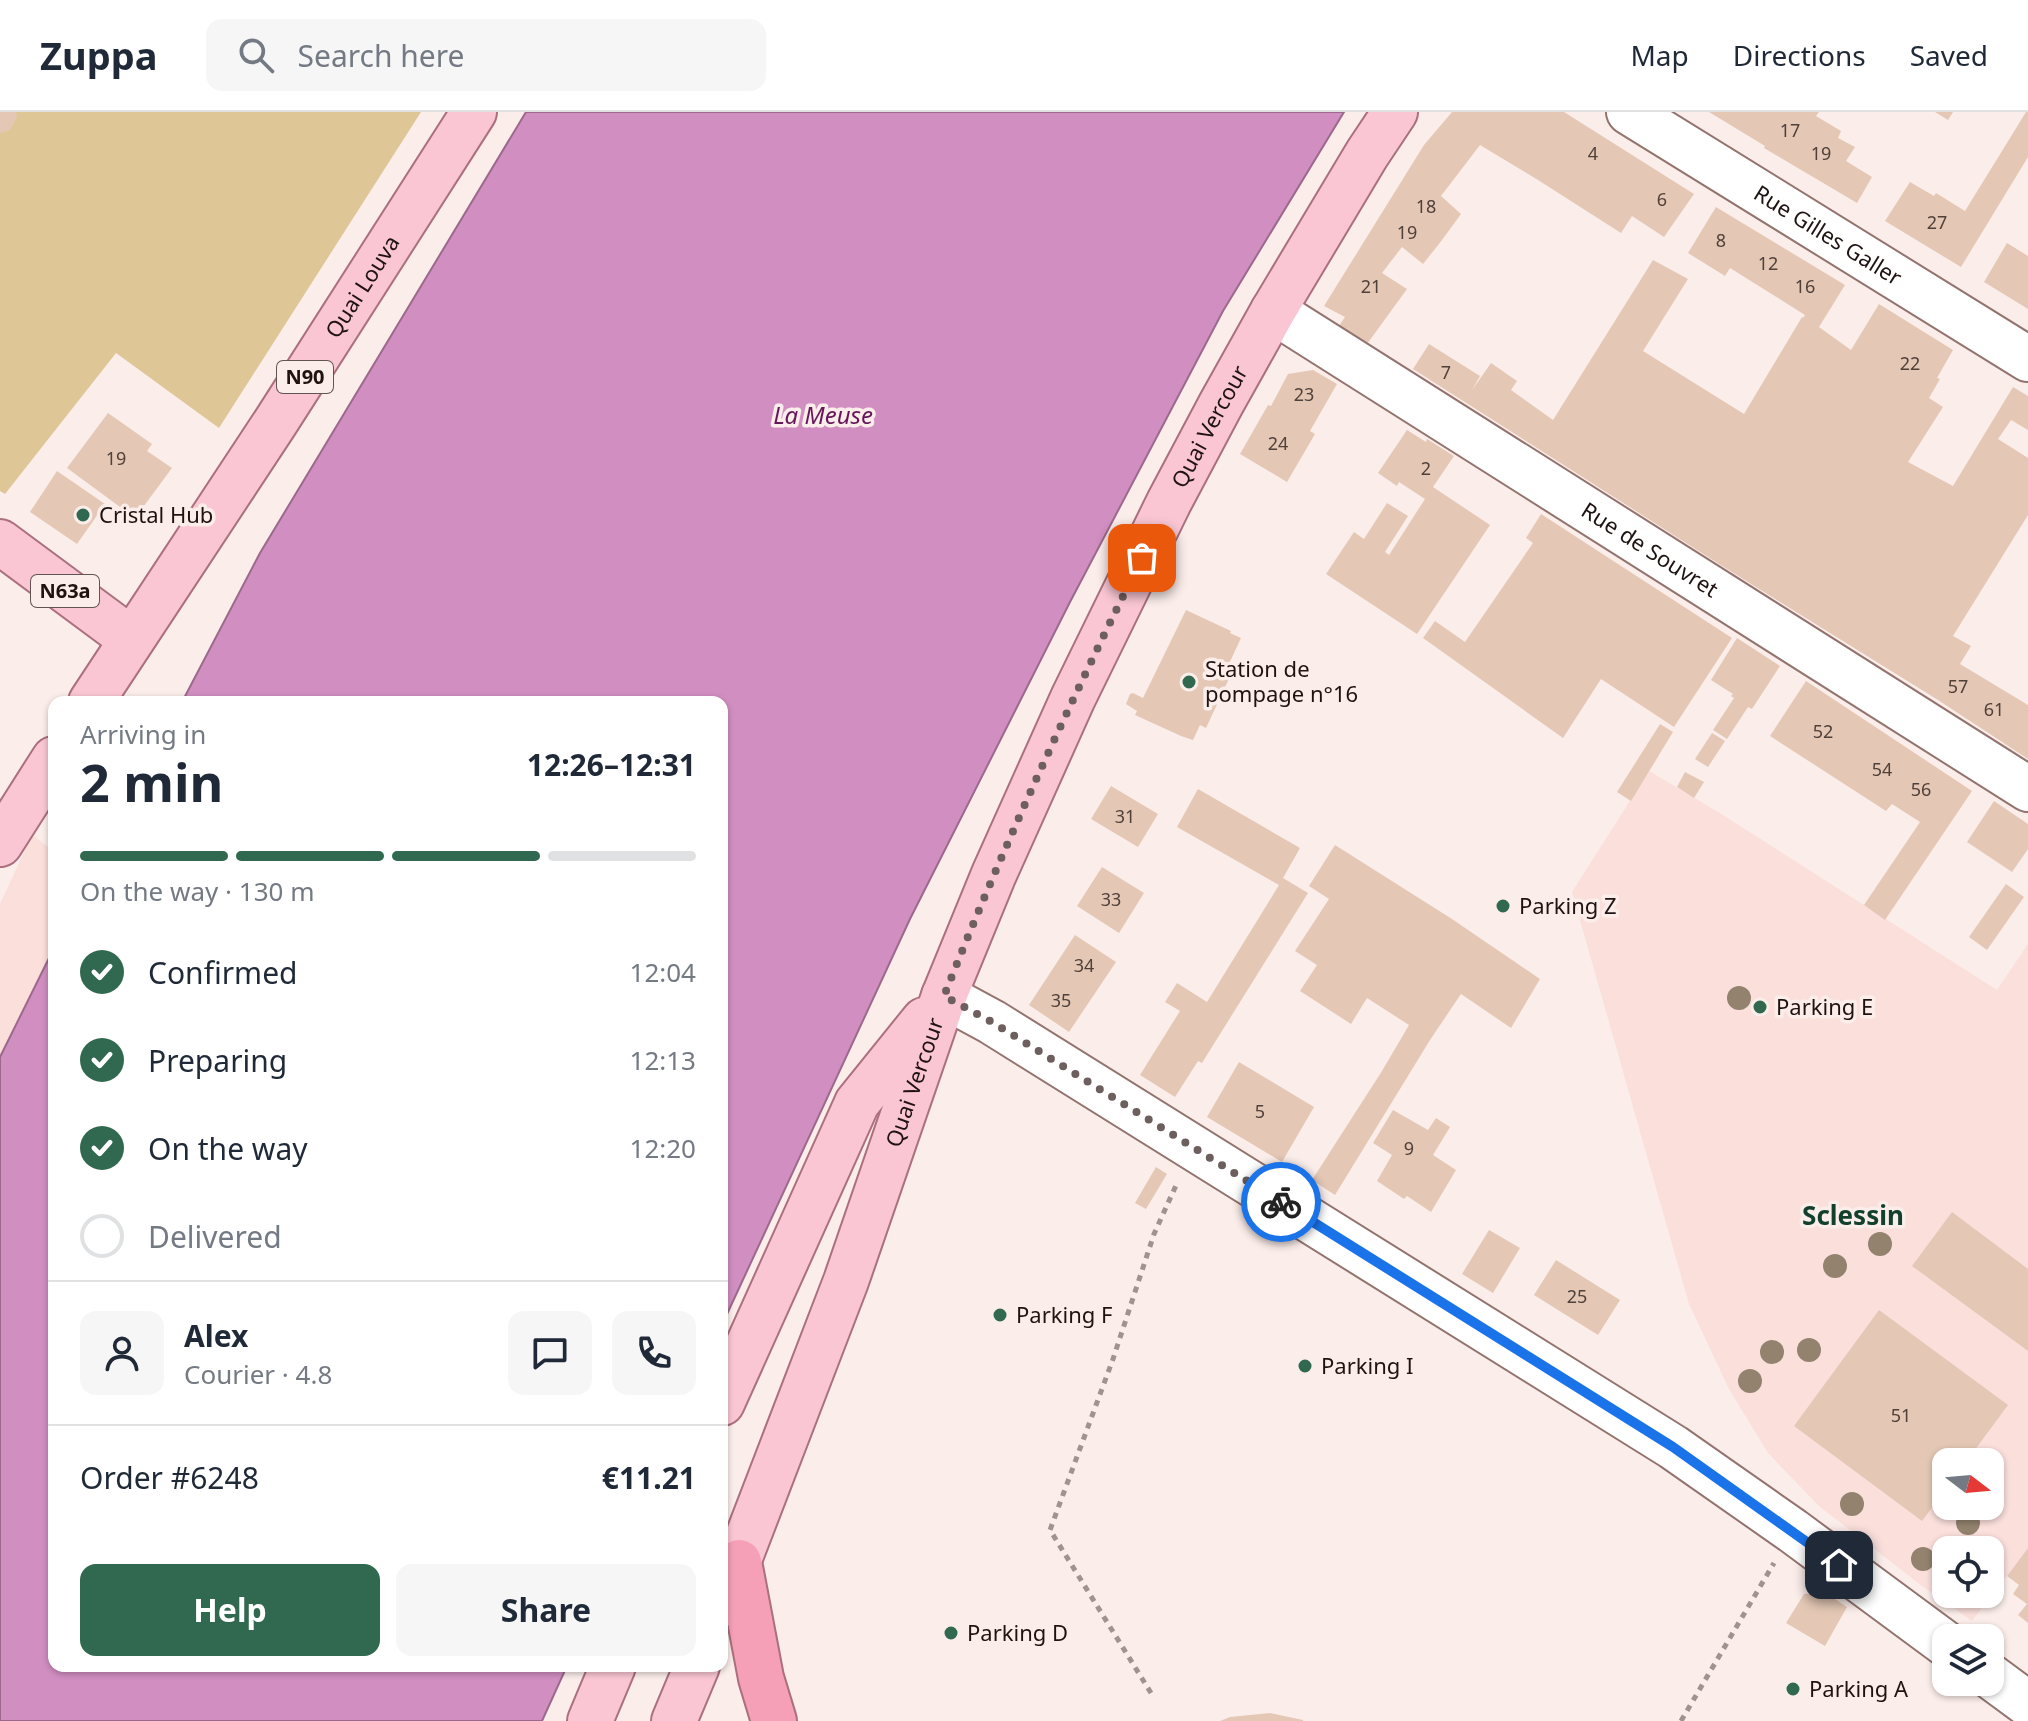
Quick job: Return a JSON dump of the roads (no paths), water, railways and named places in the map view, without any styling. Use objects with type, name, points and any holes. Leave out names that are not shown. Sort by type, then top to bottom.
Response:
[{"type":"highway","points":[[739,1562],[761,1678],[774,1721]]},
{"type":"main road","name":"Quai Louva","points":[[95,696],[284,410],[474,112]]},
{"type":"main road","name":"Quai Vercour","points":[[728,1589],[846,1281],[944,996],[994,874],[1073,698],[1169,502],[1273,311],[1395,112]]},
{"type":"main road","name":"N63a","points":[[0,542],[131,639]]},
{"type":"main road","points":[[0,844],[48,768]]},
{"type":"main road","points":[[728,1390],[857,1103],[944,996]]},
{"type":"main road","points":[[590,1721],[610,1672]]},
{"type":"main road","points":[[674,1721],[694,1672]]},
{"type":"street","name":"Rue Gilles Galler","points":[[1629,112],[2028,359]]},
{"type":"street","name":"Rue de Souvret","points":[[1273,311],[2028,789]]},
{"type":"street","points":[[944,996],[1005,1030],[1673,1447],[1932,1634]]},
{"type":"street","points":[[2004,1686],[2028,1704]]},
{"type":"water","name":"La Meuse","points":[[526,112],[1344,112],[1223,311],[1070,602],[910,919],[728,1312],[728,696],[185,696],[260,553]]},
{"type":"water","points":[[48,960],[48,1672],[564,1672],[542,1721],[0,1721],[0,1057]]},
{"type":"place","name":"Cristal Hub","points":[[83,515]]},
{"type":"place","name":"Station de pompage n°16","points":[[1189,682]]},
{"type":"place","name":"Parking Z","points":[[1503,906]]},
{"type":"place","name":"Parking E","points":[[1760,1007]]},
{"type":"place","name":"Parking F","points":[[1000,1315]]},
{"type":"place","name":"Parking I","points":[[1305,1366]]},
{"type":"place","name":"Parking D","points":[[951,1633]]},
{"type":"place","name":"Parking A","points":[[1793,1689]]},
{"type":"district","name":"Sclessin","points":[[1853,1216]]}]
